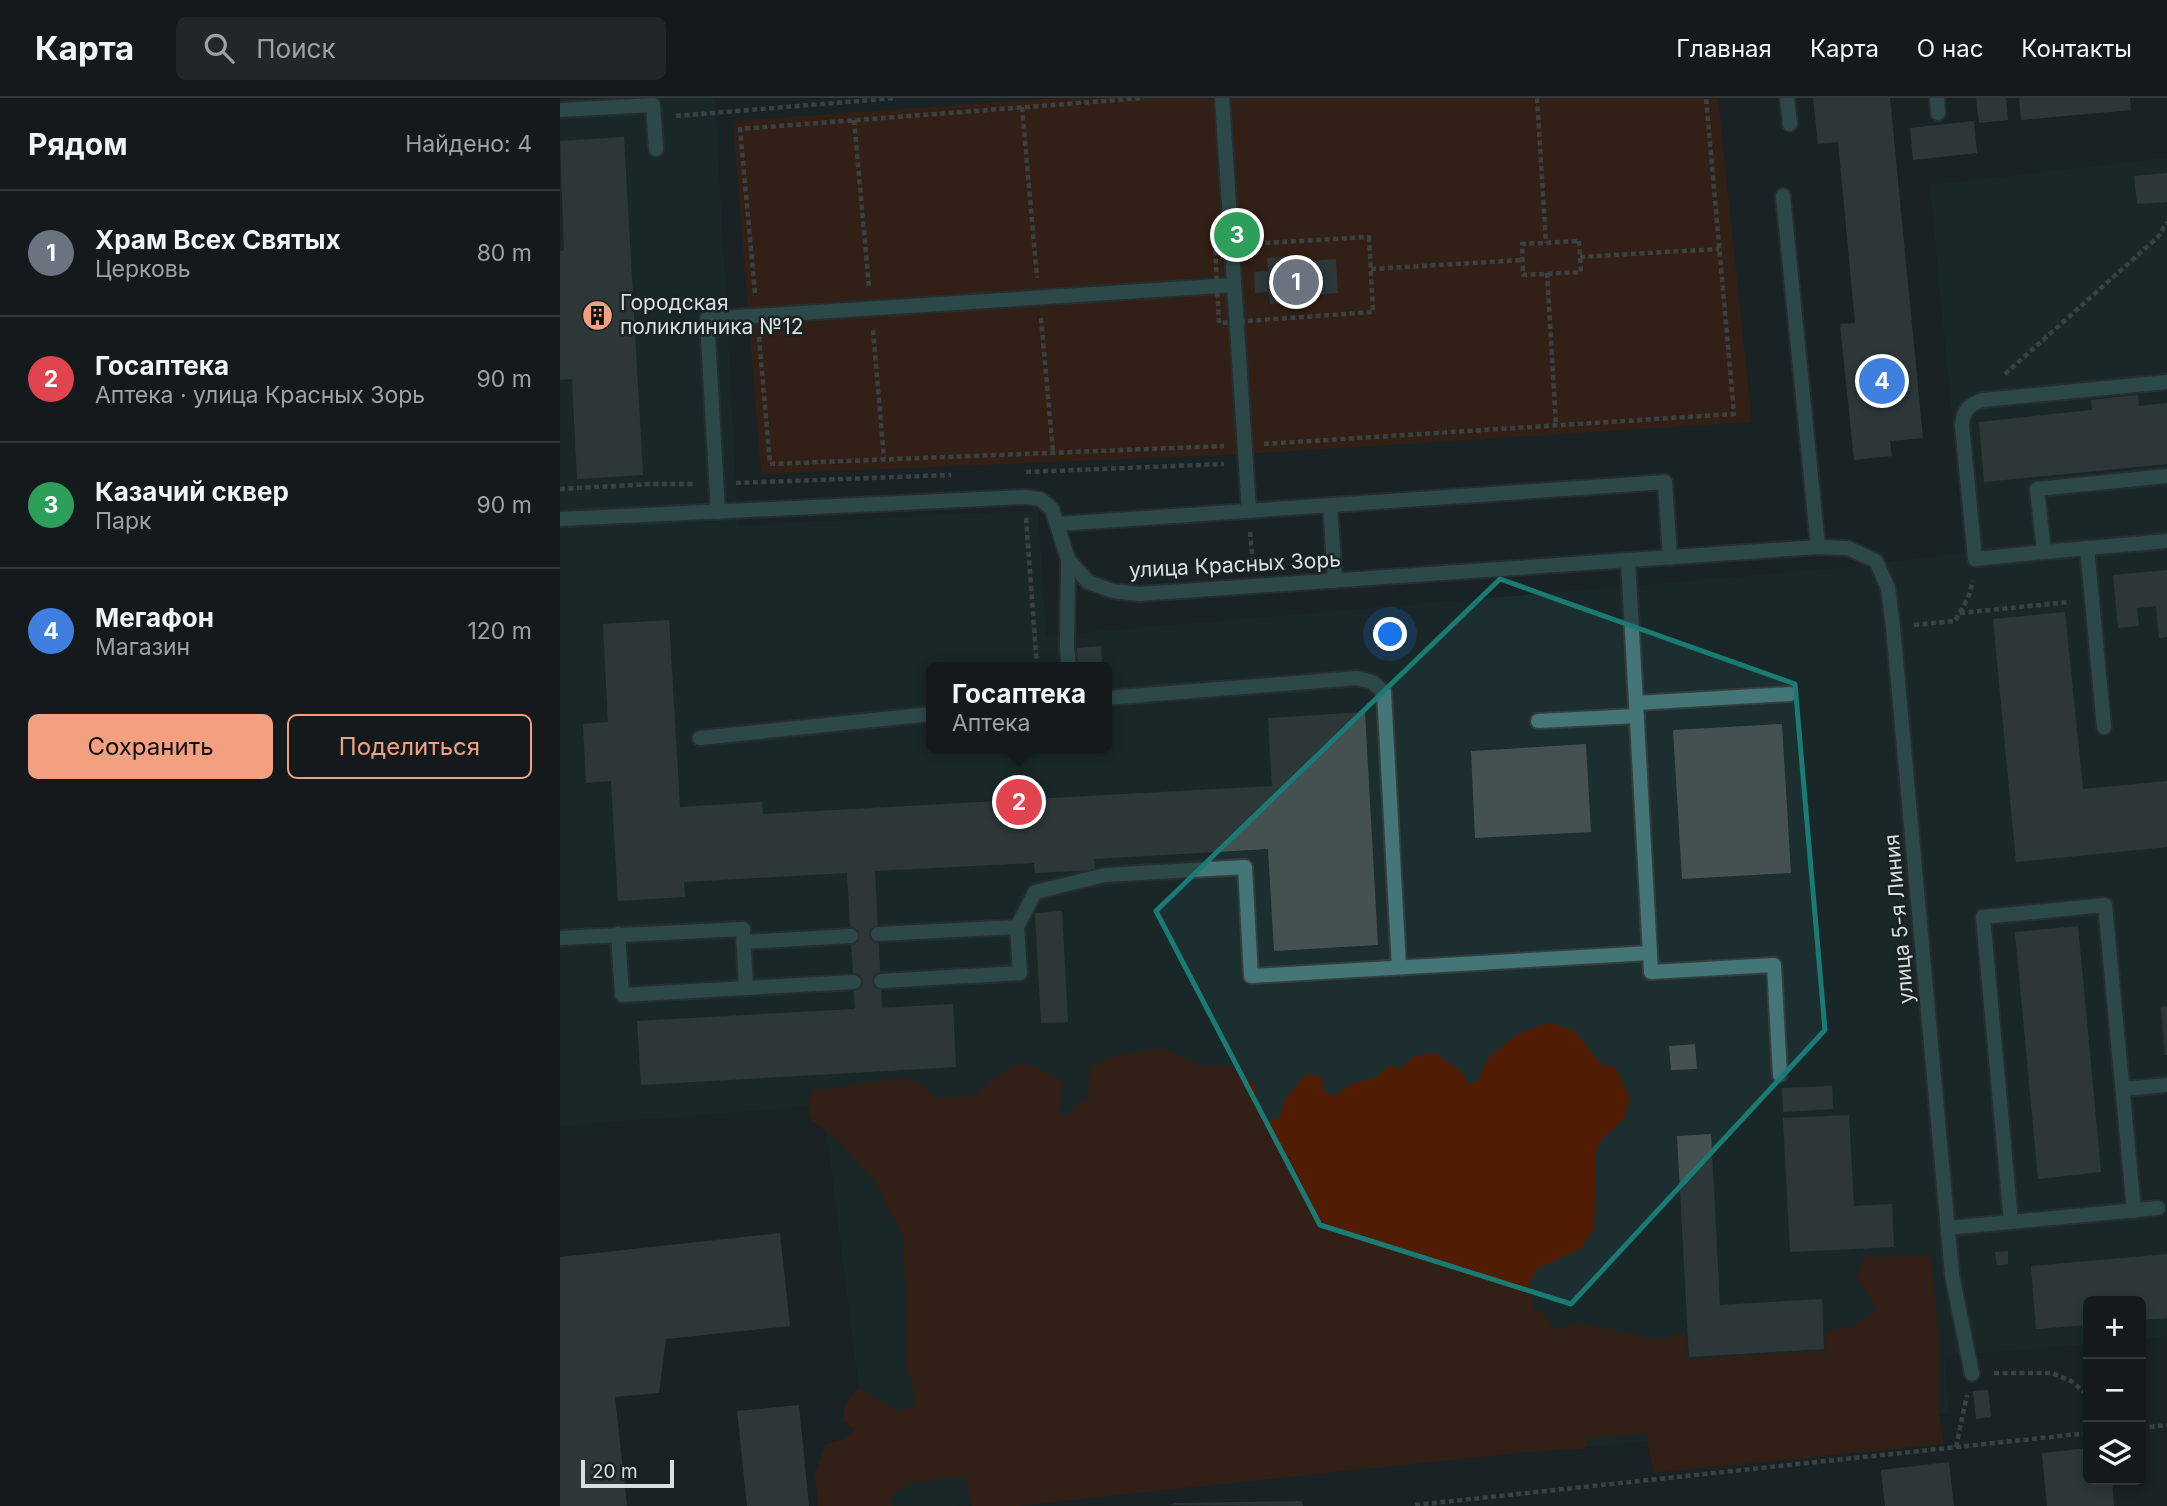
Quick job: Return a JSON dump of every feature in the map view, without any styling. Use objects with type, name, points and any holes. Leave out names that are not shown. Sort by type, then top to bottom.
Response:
[{"type":"street","points":[[1222,98],[1249,511]]},
{"type":"street","points":[[1787,98],[1790,124]]},
{"type":"street","points":[[560,110],[653,105],[656,149]]},
{"type":"street","points":[[1783,196],[1818,547]]},
{"type":"street","points":[[718,512],[707,318],[1234,285]]},
{"type":"street","points":[[2167,382],[1983,400],[1974,402],[1967,408],[1962,425],[1975,559],[2167,541]]},
{"type":"street","points":[[2043,552],[2037,489],[2167,477]]},
{"type":"street","points":[[1058,524],[1665,482],[1670,558]]},
{"type":"street","points":[[560,519],[1025,497]]},
{"type":"street","name":"улица Красных Зорь","points":[[1025,497],[1040,499],[1052,509],[1068,559],[1088,582],[1113,591],[1139,594],[1818,547],[1848,548],[1876,561]]},
{"type":"street","points":[[1330,505],[1335,581]]},
{"type":"street","points":[[2087,548],[2104,727]]},
{"type":"street","points":[[1068,559],[1068,662]]},
{"type":"street","points":[[1628,560],[1651,972],[1774,965],[1780,1075]]},
{"type":"street","name":"улица 5-я Линия","points":[[1876,561],[1888,588],[1893,627],[1952,1275],[1972,1374]]},
{"type":"street","points":[[1112,698],[1357,678],[1372,682],[1384,692],[1399,967]]},
{"type":"street","points":[[1538,721],[1790,694]]},
{"type":"street","points":[[699,738],[926,716]]},
{"type":"street","points":[[881,981],[1020,973],[1017,927],[1035,892],[1105,874],[1245,867],[1251,976],[1650,954]]},
{"type":"street","points":[[2011,1222],[1983,917],[2105,905],[2134,1211]]},
{"type":"street","points":[[878,934],[1017,927]]},
{"type":"street","points":[[560,938],[743,929],[746,988]]},
{"type":"street","points":[[618,934],[622,995],[854,982]]},
{"type":"street","points":[[743,942],[851,936]]},
{"type":"street","points":[[2123,1089],[2167,1085]]},
{"type":"street","points":[[1948,1228],[2158,1209]]},
{"type":"path","points":[[654,117],[895,98]]},
{"type":"path","points":[[740,129],[1144,98]]},
{"type":"path","points":[[1537,98],[1546,243]]},
{"type":"path","points":[[770,464],[1245,445],[1734,414],[1706,98]]},
{"type":"path","points":[[1997,381],[2158,236],[2167,222]]},
{"type":"path","points":[[1215,246],[1369,236],[1371,269],[1373,312],[1219,323]]},
{"type":"path","points":[[1580,241],[1580,257],[1581,272],[1523,275],[1522,244],[1580,241]]},
{"type":"path","points":[[1580,257],[1719,249]]},
{"type":"path","points":[[1371,269],[1522,260]]},
{"type":"path","points":[[1547,273],[1556,425]]},
{"type":"path","points":[[1184,466],[1246,463]]},
{"type":"path","points":[[560,489],[650,484],[716,484]]},
{"type":"path","points":[[1025,497],[1037,662]]},
{"type":"path","points":[[1249,511],[1254,586]]},
{"type":"path","points":[[1893,627],[1955,621],[1968,598],[1975,559]]},
{"type":"path","points":[[1960,613],[2092,600]]},
{"type":"path","points":[[1956,1447],[1972,1374],[2052,1373],[2071,1381],[2083,1391]]},
{"type":"path","points":[[2146,1427],[2167,1425]]},
{"type":"path","points":[[1415,1505],[2083,1434]]},
{"type":"highlighted area","points":[[1500,579],[1795,684],[1825,1030],[1571,1304],[1320,1225],[1156,911]]},
{"type":"shaded area","points":[[560,98],[715,98],[738,526],[1038,510],[1046,636],[1840,568],[1965,553],[1930,185],[2167,158],[2167,1336],[2146,1338],[2146,1296],[2083,1296],[2083,1344],[1944,1356],[1949,1413],[951,1506],[874,1506],[823,1105],[560,1126]]},
{"type":"shaded area","points":[[1056,98],[1718,98],[1752,422],[1245,454],[761,474],[733,121]]},
{"type":"shaded area","points":[[1549,1022],[1574,1031],[1602,1065],[1615,1067],[1630,1098],[1624,1119],[1603,1138],[1596,1152],[1594,1228],[1580,1249],[1537,1269],[1529,1283],[1534,1308],[1545,1315],[1554,1330],[1579,1323],[1659,1340],[1685,1333],[1688,1359],[1825,1351],[1826,1332],[1843,1327],[1846,1329],[1877,1310],[1862,1284],[1856,1280],[1865,1257],[1930,1254],[1940,1344],[1938,1407],[1944,1444],[1654,1473],[1646,1434],[1589,1438],[1585,1449],[1535,1451],[1015,1506],[972,1506],[965,1476],[911,1483],[892,1495],[891,1506],[818,1506],[815,1476],[825,1445],[843,1439],[854,1429],[844,1421],[844,1406],[858,1388],[900,1412],[915,1404],[906,1368],[903,1237],[874,1180],[839,1142],[812,1121],[808,1108],[811,1091],[900,1077],[924,1085],[935,1098],[976,1095],[992,1080],[1021,1062],[1045,1071],[1063,1083],[1059,1108],[1061,1115],[1067,1116],[1074,1107],[1088,1098],[1090,1067],[1114,1056],[1163,1048],[1201,1066],[1231,1065],[1256,1086],[1256,1103],[1263,1119],[1270,1122],[1280,1116],[1285,1099],[1307,1073],[1321,1077],[1325,1092],[1335,1096],[1351,1084],[1377,1077],[1389,1065],[1400,1069],[1416,1055],[1435,1053],[1462,1072],[1468,1084],[1478,1081],[1488,1058],[1516,1035]]},
{"type":"building","points":[[1813,98],[1890,98],[1923,438],[1890,441],[1892,456],[1854,460],[1840,324],[1855,323],[1838,142],[1818,144]]},
{"type":"building","points":[[1976,98],[2006,98],[2008,120],[1979,123]]},
{"type":"building","points":[[2019,98],[2130,98],[2131,110],[2021,120]]},
{"type":"building","points":[[1974,121],[1977,153],[1913,160],[1910,128]]},
{"type":"building","name":"Городская поликлиника №12","points":[[624,137],[643,475],[577,479],[572,379],[560,380],[560,251],[564,250],[560,141]]},
{"type":"building","points":[[2167,173],[2167,202],[2137,204],[2134,176]]},
{"type":"building","points":[[1304,255],[1305,261],[1336,259],[1338,293],[1307,295],[1307,302],[1270,304],[1269,292],[1255,293],[1254,272],[1268,271],[1267,258]]},
{"type":"building","points":[[2138,395],[2139,406],[2167,403],[2167,464],[1984,482],[1979,422],[2092,410],[2091,400]]},
{"type":"building","points":[[2167,570],[2167,637],[2159,638],[2156,606],[2137,608],[2139,626],[2118,628],[2113,575]]},
{"type":"building","points":[[2065,612],[2083,789],[2167,781],[2167,847],[2016,862],[1993,619]]},
{"type":"building","points":[[669,620],[680,807],[762,802],[763,814],[1272,786],[1268,718],[1365,712],[1378,945],[1274,951],[1268,849],[1094,859],[1095,870],[1035,873],[1034,863],[875,871],[882,1008],[953,1004],[956,1067],[641,1085],[637,1021],[855,1009],[847,873],[684,882],[685,897],[618,901],[611,781],[586,783],[583,724],[608,722],[603,624]]},
{"type":"building","points":[[1101,646],[1102,662],[1078,662],[1077,648]]},
{"type":"building","points":[[1782,724],[1791,873],[1682,879],[1673,730]]},
{"type":"building","points":[[1586,744],[1591,832],[1475,838],[1471,751]]},
{"type":"building","points":[[1062,911],[1068,1022],[1041,1023],[1035,913]]},
{"type":"building","points":[[2078,926],[2101,1172],[2038,1179],[2015,932]]},
{"type":"building","points":[[2167,1006],[2167,1055],[2165,1055],[2161,1007]]},
{"type":"building","points":[[1695,1044],[1697,1069],[1671,1070],[1669,1046]]},
{"type":"building","points":[[1832,1086],[1833,1109],[1783,1112],[1782,1088]]},
{"type":"building","points":[[1849,1115],[1854,1206],[1892,1204],[1894,1247],[1790,1252],[1783,1118]]},
{"type":"building","points":[[1711,1134],[1720,1305],[1822,1299],[1824,1349],[1689,1357],[1677,1136]]},
{"type":"building","points":[[780,1233],[790,1326],[666,1339],[659,1393],[615,1397],[627,1506],[560,1506],[560,1257]]},
{"type":"building","points":[[2008,1251],[2008,1264],[1997,1265],[1995,1252]]},
{"type":"building","points":[[2167,1254],[2167,1318],[2146,1320],[2146,1296],[2083,1296],[2083,1325],[2036,1329],[2031,1266]]},
{"type":"building","points":[[1988,1390],[1991,1417],[1976,1419],[1973,1391]]},
{"type":"building","points":[[799,1405],[809,1506],[747,1506],[737,1411]]},
{"type":"building","points":[[2083,1449],[2083,1485],[2112,1485],[2114,1506],[2047,1506],[2042,1453]]},
{"type":"building","points":[[1949,1462],[1954,1506],[1885,1506],[1881,1470]]},
{"type":"building","points":[[1302,1501],[1303,1506],[1169,1505],[1176,1503]]},
{"type":"place","name":"Казачий сквер","points":[[1237,235]]},
{"type":"place","name":"Храм Всех Святых","points":[[1296,282]]},
{"type":"place","name":"Городская поликлиника №12","points":[[597,315]]},
{"type":"place","name":"Мегафон","points":[[1882,381]]},
{"type":"place","name":"Госаптека","points":[[1019,802]]}]
